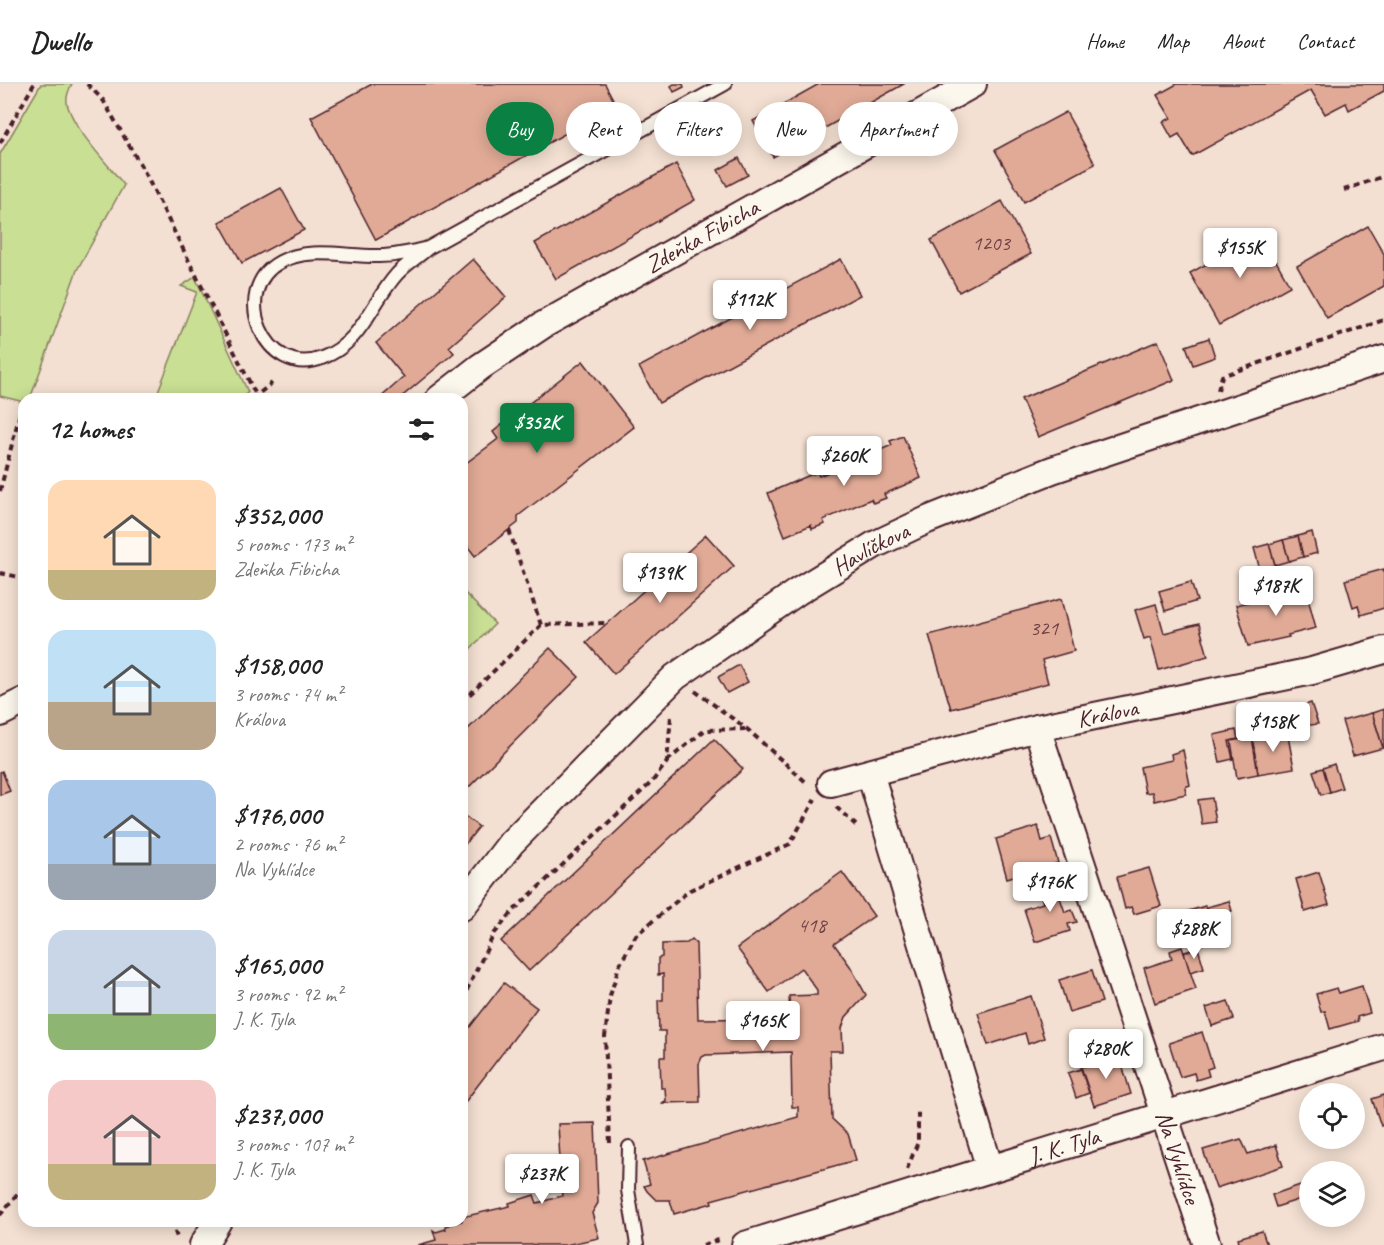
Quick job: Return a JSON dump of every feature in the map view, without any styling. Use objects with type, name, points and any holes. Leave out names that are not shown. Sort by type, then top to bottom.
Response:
[{"type":"street","name":"Zdeňka Fibicha","points":[[447,393],[480,367],[543,325],[973,84]]},
{"type":"street","name":"Havlíčkova","points":[[468,899],[511,843],[675,677],[797,592],[874,545],[927,520],[1052,470],[1384,359]]},
{"type":"street","name":"Králova","points":[[825,789],[870,773],[1037,728],[1312,671],[1384,650]]},
{"type":"street","points":[[0,713],[18,704]]},
{"type":"street","name":"Na Vyhlídce","points":[[1037,728],[1207,1245]]},
{"type":"street","points":[[870,773],[990,1169]]},
{"type":"street","name":"J. K. Tyla","points":[[745,1245],[1384,1047]]},
{"type":"street","points":[[203,1245],[214,1227]]},
{"type":"lane","points":[[428,248],[397,256],[314,254],[280,261],[263,276],[255,296],[254,308],[265,339],[275,352],[294,360],[310,361],[334,351],[363,326],[397,273],[428,248],[725,84]]},
{"type":"lane","points":[[629,1147],[628,1191],[637,1245]]},
{"type":"path","points":[[0,143],[34,84]]},
{"type":"path","points":[[87,84],[103,99],[145,173],[252,393]]},
{"type":"path","points":[[1344,190],[1384,176]]},
{"type":"path","points":[[259,393],[272,383]]},
{"type":"path","points":[[0,492],[18,421]]},
{"type":"path","points":[[509,530],[541,625]]},
{"type":"path","points":[[0,573],[18,577]]},
{"type":"path","points":[[468,696],[541,625],[608,623]]},
{"type":"path","points":[[675,677],[825,789],[861,830]]},
{"type":"path","points":[[667,762],[675,677]]},
{"type":"path","points":[[468,987],[494,933],[514,910],[652,782],[667,762],[705,730],[747,729]]},
{"type":"path","points":[[610,1146],[605,1037],[610,996],[619,966],[636,935],[690,890],[790,844],[825,789]]},
{"type":"path","points":[[902,1176],[918,1142],[918,1112]]},
{"type":"path","points":[[0,1215],[18,1193]]},
{"type":"path","points":[[173,1227],[180,1245]]},
{"type":"green space","points":[[41,84],[72,84],[67,101],[72,117],[85,137],[124,185],[77,270],[32,393],[18,393],[18,400],[0,396],[0,154]]},
{"type":"green space","points":[[195,277],[247,393],[157,393],[197,292],[181,286]]},
{"type":"green space","points":[[468,596],[495,624],[468,651]]},
{"type":"building","points":[[372,84],[605,84],[614,102],[566,102],[566,133],[554,140],[554,102],[486,102],[486,156],[525,156],[376,240],[311,117]]},
{"type":"building","points":[[683,84],[684,87],[674,92],[671,86]]},
{"type":"building","points":[[819,84],[904,84],[872,102],[838,102],[838,121],[826,127],[826,102],[787,102]]},
{"type":"building","points":[[1177,84],[1384,84],[1384,91],[1349,110],[1346,103],[1325,114],[1311,90],[1192,156],[1179,134],[1172,138],[1163,122],[1171,118],[1157,95]]},
{"type":"building","points":[[1066,112],[1095,164],[1024,202],[995,150]]},
{"type":"building","points":[[739,158],[748,175],[727,186],[718,170]]},
{"type":"building","points":[[676,164],[695,200],[556,279],[535,243]]},
{"type":"building","points":[[281,188],[304,230],[242,263],[219,222]]},
{"type":"building","points":[[1002,201],[1031,254],[959,292],[931,240]]},
{"type":"building","points":[[1368,226],[1384,254],[1384,286],[1327,318],[1297,266]]},
{"type":"building","points":[[1261,234],[1290,286],[1219,325],[1190,273]]},
{"type":"building","points":[[473,259],[506,297],[449,347],[454,353],[406,393],[386,393],[404,377],[376,343]]},
{"type":"building","points":[[841,259],[860,295],[659,403],[639,367]]},
{"type":"building","points":[[1209,338],[1215,357],[1193,365],[1186,346]]},
{"type":"building","points":[[1158,341],[1174,380],[1038,437],[1021,399]]},
{"type":"building","points":[[583,361],[634,427],[518,516],[518,523],[475,556],[468,547],[468,462],[498,439],[493,432]]},
{"type":"building","points":[[903,436],[921,478],[884,494],[886,498],[873,503],[871,499],[823,520],[825,524],[812,529],[811,525],[785,536],[768,493],[817,472],[819,476],[843,466],[841,462],[878,446],[880,450],[892,445],[890,441]]},
{"type":"building","points":[[1312,532],[1317,553],[1303,557],[1298,536]]},
{"type":"building","points":[[706,535],[734,566],[614,674],[586,642]]},
{"type":"building","points":[[1298,536],[1303,557],[1289,561],[1283,540]]},
{"type":"building","points":[[1283,540],[1289,561],[1275,565],[1269,544]]},
{"type":"building","points":[[1269,544],[1275,565],[1260,570],[1254,548]]},
{"type":"building","points":[[1384,569],[1384,608],[1361,615],[1358,605],[1353,607],[1345,580]]},
{"type":"building","points":[[1191,582],[1197,601],[1165,611],[1159,591]]},
{"type":"building","points":[[1305,587],[1316,628],[1248,646],[1236,605]]},
{"type":"building","points":[[1061,599],[1074,651],[1042,660],[1048,683],[951,709],[929,635]]},
{"type":"building","points":[[1156,604],[1164,633],[1199,624],[1208,656],[1159,670],[1150,637],[1144,639],[1135,610]]},
{"type":"building","points":[[550,648],[579,677],[468,788],[468,729]]},
{"type":"building","points":[[739,665],[748,682],[727,693],[718,677]]},
{"type":"building","points":[[1311,703],[1318,724],[1304,726],[1299,707]]},
{"type":"building","points":[[1299,707],[1304,726],[1290,728],[1287,708]]},
{"type":"building","points":[[1384,709],[1384,748],[1383,748],[1372,713]]},
{"type":"building","points":[[1372,713],[1383,748],[1353,756],[1342,721]]},
{"type":"building","points":[[1236,730],[1238,739],[1229,741],[1233,759],[1220,762],[1214,735]]},
{"type":"building","points":[[1287,731],[1294,768],[1258,774],[1252,737]]},
{"type":"building","points":[[1252,737],[1258,774],[1237,778],[1231,741]]},
{"type":"building","points":[[714,739],[743,769],[529,971],[501,941]]},
{"type":"building","points":[[1183,750],[1190,785],[1185,787],[1186,794],[1154,801],[1152,792],[1145,793],[1140,767],[1172,760],[1171,754]]},
{"type":"building","points":[[1334,764],[1342,788],[1330,792],[1323,768]]},
{"type":"building","points":[[1323,768],[1330,792],[1321,795],[1313,771]]},
{"type":"building","points":[[2,771],[10,791],[0,795],[0,772]]},
{"type":"building","points":[[1212,798],[1216,822],[1202,824],[1198,800]]},
{"type":"building","points":[[468,819],[479,827],[468,841]]},
{"type":"building","points":[[1038,826],[1042,841],[1051,838],[1058,863],[1007,878],[996,839]]},
{"type":"building","points":[[1149,868],[1161,906],[1134,914],[1131,907],[1125,909],[1117,877]]},
{"type":"building","points":[[842,872],[874,916],[834,944],[850,966],[866,995],[846,1017],[842,1028],[843,1051],[830,1051],[832,1119],[848,1134],[856,1160],[711,1200],[712,1203],[674,1214],[670,1200],[656,1200],[644,1186],[650,1184],[643,1161],[798,1117],[798,1107],[792,1107],[791,1052],[706,1055],[702,1057],[699,1064],[700,1102],[661,1103],[666,1101],[665,1088],[661,1088],[660,1057],[665,1057],[665,1031],[659,1031],[658,1000],[663,1000],[663,974],[658,975],[658,958],[662,957],[662,944],[687,943],[692,939],[696,943],[698,1019],[790,1018],[789,996],[817,995],[817,990],[801,968],[769,992],[737,948]]},
{"type":"building","points":[[1319,872],[1329,905],[1305,912],[1296,879]]},
{"type":"building","points":[[1063,880],[1069,895],[1060,898],[1065,912],[1072,910],[1077,922],[1068,924],[1070,931],[1035,942],[1024,909],[1043,903],[1039,888]]},
{"type":"building","points":[[1229,901],[1232,911],[1210,917],[1207,907]]},
{"type":"building","points":[[1205,906],[1211,923],[1181,932],[1176,915]]},
{"type":"building","points":[[1182,947],[1196,989],[1155,1003],[1144,968],[1172,959],[1170,951]]},
{"type":"building","points":[[1198,948],[1204,968],[1190,972],[1184,952]]},
{"type":"building","points":[[1092,970],[1102,1002],[1069,1012],[1059,980]]},
{"type":"building","points":[[504,983],[537,1008],[468,1098],[468,1029]]},
{"type":"building","points":[[1362,986],[1370,1013],[1357,1017],[1358,1021],[1330,1029],[1325,1011],[1321,1012],[1316,994],[1337,988],[1339,993]]},
{"type":"building","points":[[1031,996],[1044,1038],[1028,1044],[1025,1033],[988,1045],[978,1013]]},
{"type":"building","points":[[1228,1001],[1234,1019],[1212,1026],[1206,1008]]},
{"type":"building","points":[[1202,1032],[1213,1067],[1207,1069],[1209,1076],[1196,1080],[1194,1073],[1180,1077],[1169,1043]]},
{"type":"building","points":[[1119,1055],[1131,1094],[1094,1106],[1081,1067]]},
{"type":"building","points":[[1081,1069],[1089,1093],[1076,1098],[1068,1073]]},
{"type":"building","points":[[1384,1095],[1384,1124],[1381,1126],[1372,1099]]},
{"type":"building","points":[[595,1123],[598,1203],[592,1213],[599,1238],[565,1245],[418,1245],[436,1240],[433,1230],[436,1232],[446,1229],[445,1227],[468,1227],[468,1216],[510,1206],[509,1203],[534,1195],[537,1203],[562,1196],[558,1124]]},
{"type":"building","points":[[1241,1139],[1248,1154],[1276,1145],[1283,1166],[1216,1188],[1203,1150]]},
{"type":"building","points":[[1299,1185],[1299,1200],[1276,1207],[1272,1195]]},
{"type":"building","points":[[1262,1231],[1267,1245],[1240,1245],[1238,1238]]}]
